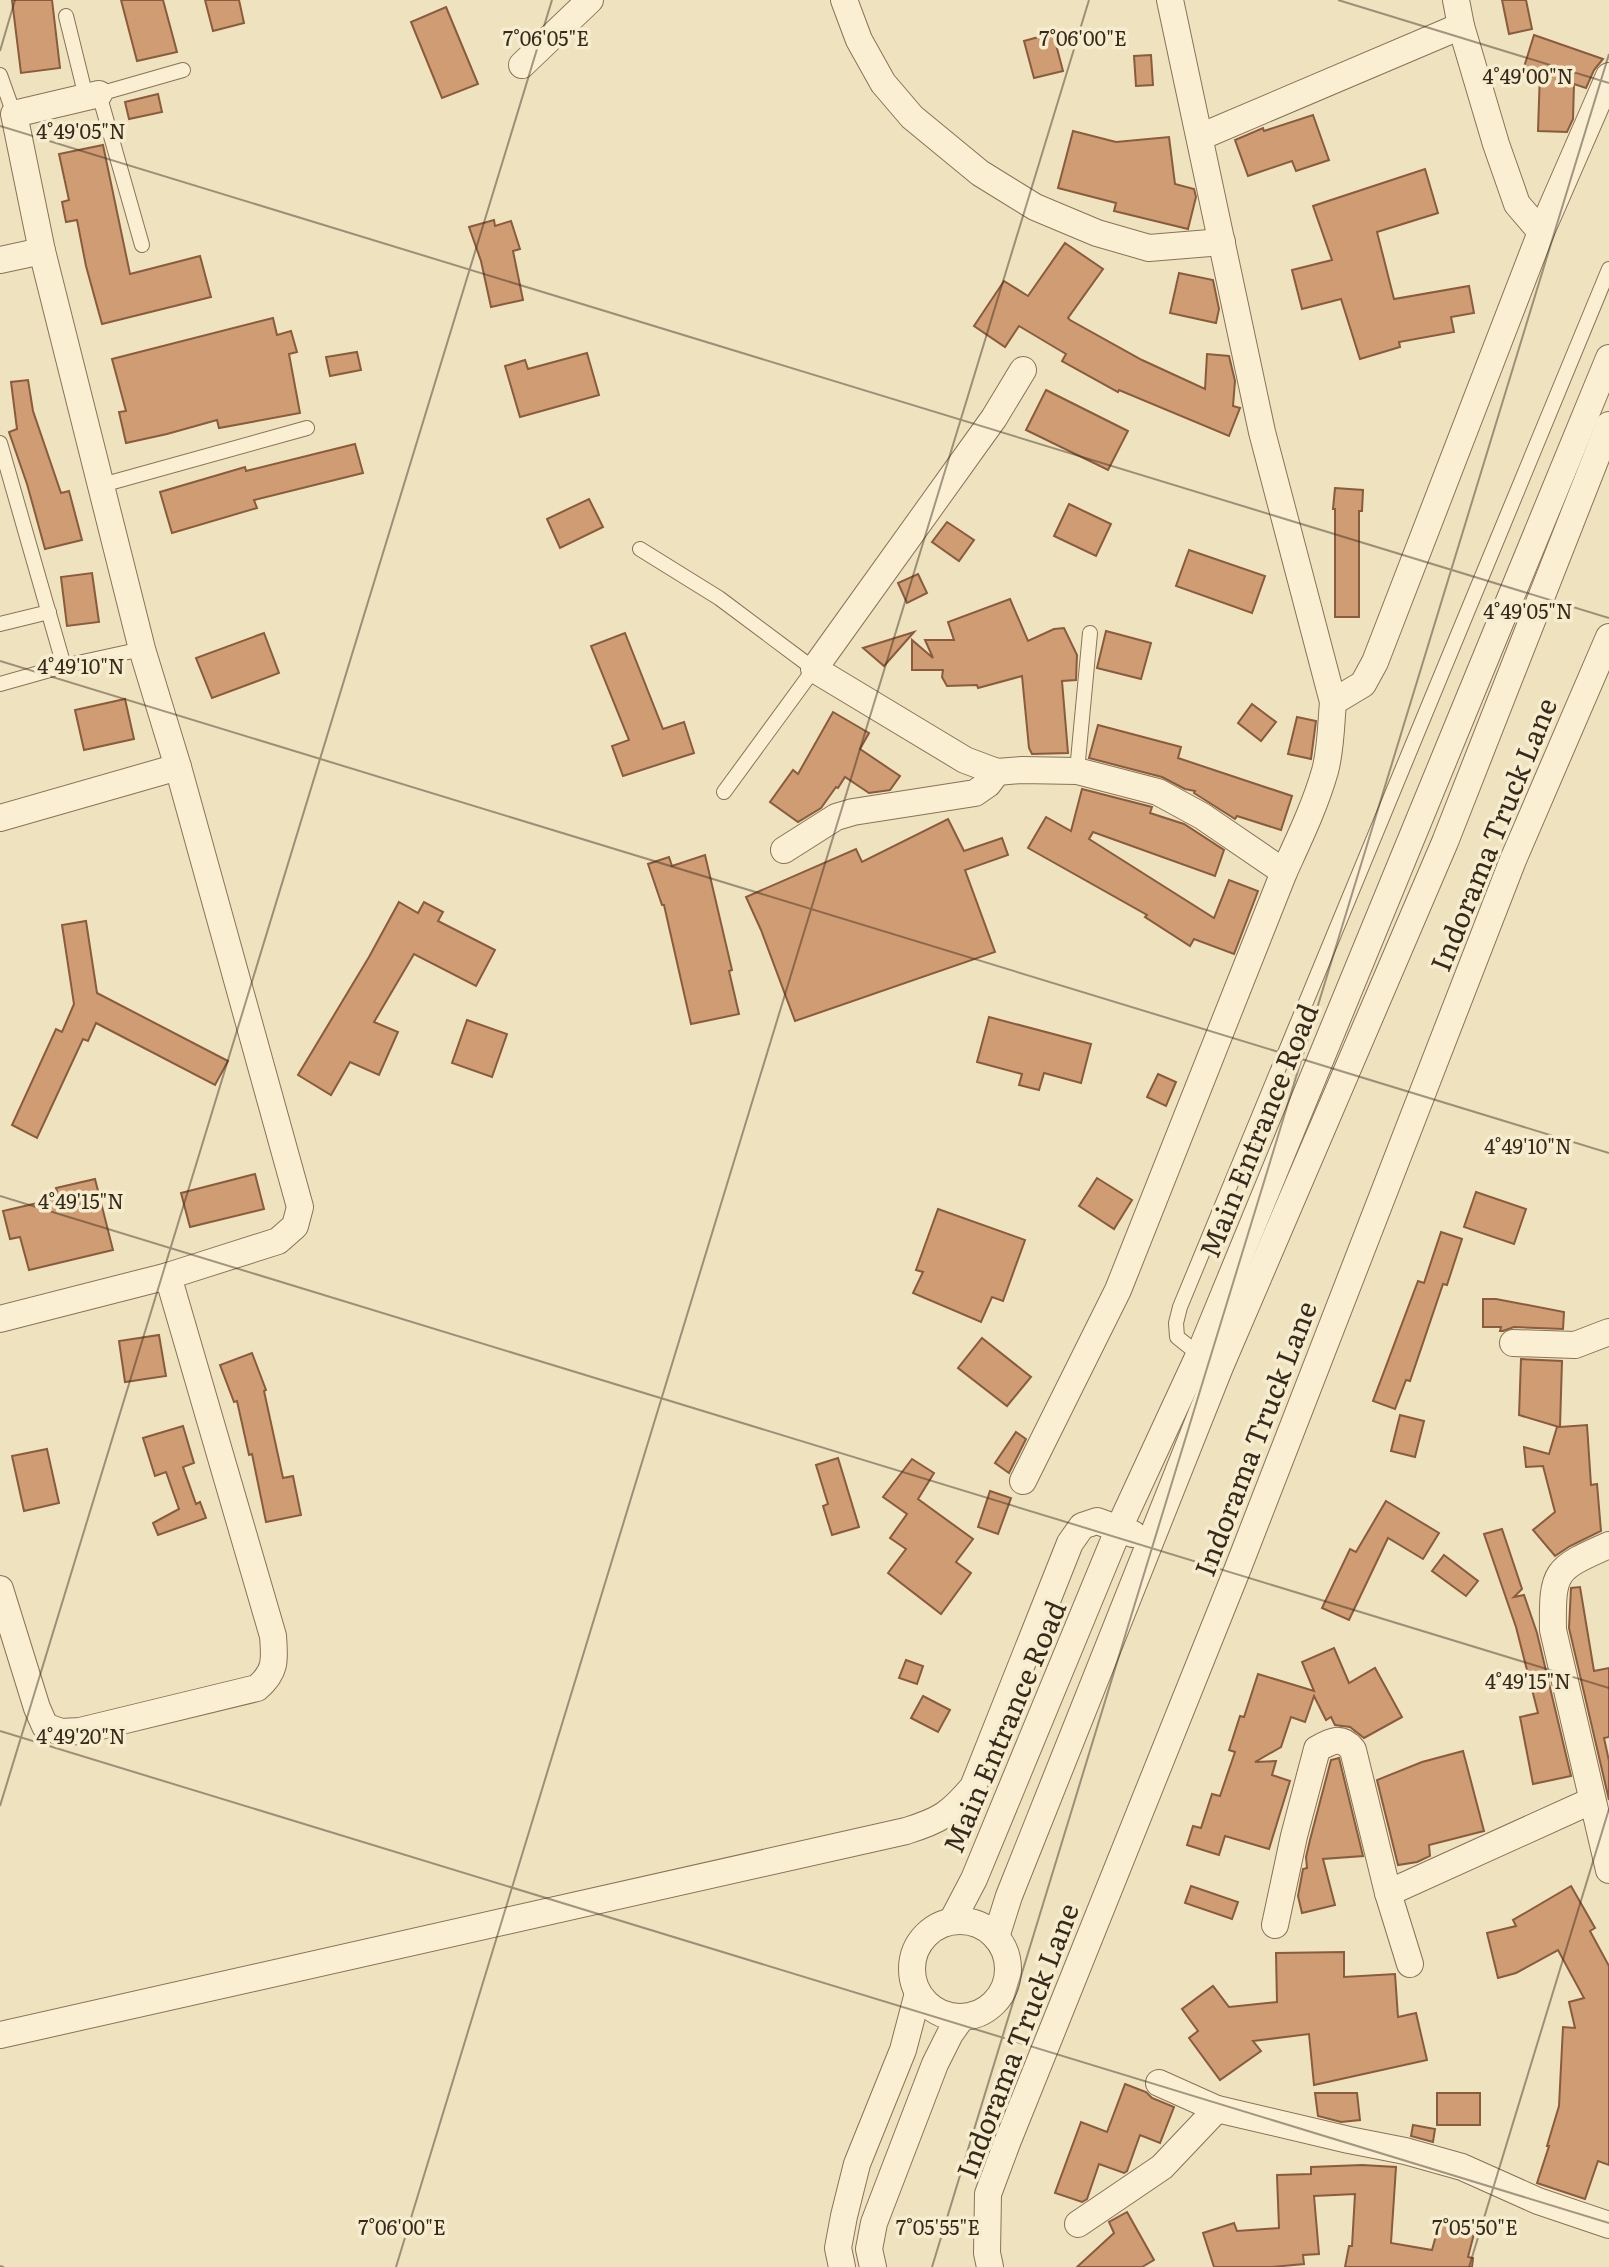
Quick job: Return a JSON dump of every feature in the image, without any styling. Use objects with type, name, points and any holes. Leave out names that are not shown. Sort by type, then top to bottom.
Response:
[{"type":"street","points":[[522,65],[590,0]]},
{"type":"street","points":[[844,0],[859,40],[883,83],[912,117],[980,173],[1035,207],[1097,233],[1149,248],[1222,242]]},
{"type":"street","points":[[1023,1481],[1118,1290],[1284,872],[1302,834],[1325,769],[1333,702],[1262,432],[1170,0]]},
{"type":"street","points":[[1200,137],[1458,13],[1517,204],[1541,232]]},
{"type":"street","points":[[1333,702],[1363,684],[1375,662],[1541,232],[1609,76]]},
{"type":"street","points":[[0,1319],[168,1276],[278,1241],[295,1226],[300,1207],[178,767],[142,649],[42,251],[14,114],[92,96]]},
{"type":"street","points":[[0,260],[42,251]]},
{"type":"street","name":"Main Entrance Road","points":[[952,1921],[974,1879],[1119,1528],[1210,1361],[1609,358]]},
{"type":"street","points":[[1023,370],[994,418],[814,669],[965,760],[997,772],[1077,771],[1158,792],[1202,816],[1284,872]]},
{"type":"street","points":[[996,1937],[1150,1543],[1210,1361],[1445,842],[1609,425]]},
{"type":"street","name":"Indorama Truck Lane","points":[[990,2267],[987,2253],[988,2194],[1007,2143],[1238,1568],[1513,860],[1609,637]]},
{"type":"street","points":[[0,818],[178,767]]},
{"type":"street","points":[[784,850],[836,817],[975,793],[988,784],[997,772]]},
{"type":"street","points":[[0,1589],[37,1708],[45,1726],[61,1732],[80,1731],[257,1688],[268,1679],[275,1662],[273,1636],[168,1276]]},
{"type":"street","points":[[1513,1343],[1575,1345],[1609,1332]]},
{"type":"street","points":[[0,2035],[935,1822],[954,1809],[973,1787],[1070,1543],[1082,1526],[1097,1521],[1150,1543]]},
{"type":"street","points":[[1609,1545],[1571,1562],[1556,1579],[1552,1593],[1553,1630],[1609,1870]]},
{"type":"street","points":[[1275,1925],[1317,1749],[1339,1740],[1348,1743],[1353,1750],[1388,1893],[1410,1964]]},
{"type":"street","points":[[1388,1893],[1591,1801]]},
{"type":"street","points":[[952,1921],[968,1921],[996,1937],[1008,1961],[1005,1988],[998,2000],[975,2015],[962,2017],[944,2015],[929,2006],[912,1981],[911,1968],[913,1954],[928,1932],[952,1921]]},
{"type":"street","points":[[842,2267],[838,2248],[857,2164],[903,2050],[918,1993]]},
{"type":"street","points":[[873,2267],[869,2249],[874,2223],[935,2064],[962,2017]]},
{"type":"street","points":[[1159,2083],[1217,2109],[1405,2151],[1462,2167],[1538,2201],[1609,2225]]},
{"type":"street","points":[[1078,2224],[1162,2167],[1217,2109]]},
{"type":"lane","points":[[66,16],[142,245]]},
{"type":"lane","points":[[92,96],[183,70]]},
{"type":"lane","points":[[0,75],[14,114]]},
{"type":"lane","points":[[1210,1361],[1177,1337],[1180,1307],[1609,269]]},
{"type":"lane","points":[[102,485],[307,428]]},
{"type":"lane","points":[[0,443],[64,666]]},
{"type":"lane","points":[[640,549],[719,598],[814,669],[724,792]]},
{"type":"lane","points":[[0,624],[49,612]]},
{"type":"lane","points":[[1077,771],[1090,633]]},
{"type":"lane","points":[[0,684],[142,649]]},
{"type":"building","points":[[12,0],[52,0],[60,68],[21,73]]},
{"type":"building","points":[[121,0],[163,0],[177,52],[137,61]]},
{"type":"building","points":[[205,0],[239,0],[244,23],[213,31]]},
{"type":"building","points":[[1502,0],[1526,0],[1532,29],[1509,34]]},
{"type":"building","points":[[446,7],[478,84],[442,98],[411,22]]},
{"type":"building","points":[[1053,33],[1063,71],[1034,78],[1024,41]]},
{"type":"building","points":[[1534,35],[1603,59],[1586,88],[1574,84],[1573,119],[1567,132],[1538,131],[1540,72],[1524,67]]},
{"type":"building","points":[[1151,55],[1153,85],[1136,86],[1134,56]]},
{"type":"building","points":[[158,94],[162,112],[129,119],[125,102]]},
{"type":"building","points":[[1313,115],[1329,160],[1296,171],[1292,161],[1248,176],[1235,140],[1263,128],[1264,131]]},
{"type":"building","points":[[1073,131],[1116,142],[1169,137],[1175,184],[1194,189],[1196,197],[1188,229],[1114,211],[1116,203],[1058,188]]},
{"type":"building","points":[[103,145],[130,274],[200,256],[211,297],[102,324],[77,220],[66,222],[62,202],[69,200],[59,154]]},
{"type":"building","points":[[1425,169],[1438,213],[1377,232],[1394,299],[1469,286],[1474,313],[1451,317],[1454,332],[1399,342],[1400,347],[1360,359],[1341,299],[1302,309],[1292,270],[1332,260],[1313,206]]},
{"type":"building","points":[[494,220],[495,226],[511,221],[520,249],[513,251],[523,300],[491,307],[481,261],[469,227]]},
{"type":"building","points":[[1065,243],[1103,269],[1068,318],[1070,320],[1142,360],[1205,389],[1207,354],[1229,356],[1235,381],[1233,406],[1240,408],[1229,436],[1118,392],[1062,361],[1066,354],[1019,326],[1005,347],[974,326],[1004,281],[1028,296]]},
{"type":"building","points":[[1179,273],[1213,280],[1219,309],[1216,323],[1170,313]]},
{"type":"building","points":[[273,318],[277,335],[291,331],[297,352],[289,354],[300,413],[219,428],[217,420],[126,443],[119,412],[126,411],[112,359]]},
{"type":"building","points":[[357,352],[361,370],[330,376],[326,357]]},
{"type":"building","points":[[587,353],[599,395],[520,417],[505,366],[525,360],[528,369]]},
{"type":"building","points":[[28,380],[33,411],[61,493],[69,491],[82,540],[45,549],[9,432],[17,429],[11,382]]},
{"type":"building","points":[[1046,390],[1128,431],[1108,470],[1026,430]]},
{"type":"building","points":[[355,444],[363,473],[254,500],[257,508],[172,533],[160,492],[245,467],[246,471]]},
{"type":"building","points":[[1335,488],[1363,490],[1362,511],[1359,511],[1359,617],[1335,617]]},
{"type":"building","points":[[589,499],[603,527],[560,548],[547,519]]},
{"type":"building","points":[[1069,504],[1111,524],[1096,556],[1054,536]]},
{"type":"building","points":[[947,522],[974,540],[959,561],[932,542]]},
{"type":"building","points":[[1189,550],[1265,576],[1252,613],[1176,586]]},
{"type":"building","points":[[92,573],[99,622],[67,626],[61,577]]},
{"type":"building","points":[[918,574],[927,593],[907,603],[898,583]]},
{"type":"building","points":[[1010,599],[1028,641],[1054,629],[1064,628],[1077,655],[1076,680],[1062,681],[1068,753],[1032,754],[1022,676],[978,688],[977,685],[947,686],[942,677],[943,670],[912,670],[912,640],[933,658],[925,640],[954,640],[948,622]]},
{"type":"building","points":[[1106,631],[1151,643],[1141,679],[1097,668]]},
{"type":"building","points":[[914,632],[884,666],[863,648]]},
{"type":"building","points":[[264,633],[279,673],[212,698],[196,658]]},
{"type":"building","points":[[625,633],[663,729],[684,722],[694,753],[623,776],[612,746],[629,740],[591,646]]},
{"type":"building","points":[[125,699],[134,739],[84,750],[75,710]]},
{"type":"building","points":[[1252,704],[1276,722],[1261,741],[1238,723]]},
{"type":"building","points":[[833,712],[869,733],[860,749],[900,776],[890,790],[869,793],[845,777],[821,808],[798,822],[770,802],[793,770],[798,774]]},
{"type":"building","points":[[1297,717],[1316,721],[1311,759],[1288,754]]},
{"type":"building","points":[[1098,725],[1181,747],[1178,758],[1292,796],[1281,830],[1237,816],[1235,819],[1195,791],[1162,777],[1089,758]]},
{"type":"building","points":[[1082,789],[1152,807],[1150,813],[1184,824],[1224,850],[1215,876],[1093,832],[1089,839],[1214,918],[1229,880],[1258,891],[1234,954],[1194,939],[1190,946],[1145,917],[1147,915],[1028,848],[1046,817],[1071,831]]},
{"type":"building","points":[[948,819],[964,851],[1002,838],[1008,855],[965,870],[995,952],[795,1021],[746,897],[856,849],[862,862]]},
{"type":"building","points":[[705,855],[739,1014],[691,1024],[664,905],[648,864],[669,857],[672,866]]},
{"type":"building","points":[[399,902],[418,913],[424,902],[443,912],[438,921],[495,950],[476,986],[414,954],[374,1022],[398,1032],[379,1075],[350,1062],[331,1095],[298,1075]]},
{"type":"building","points":[[86,921],[97,993],[228,1061],[215,1085],[96,1023],[88,1041],[83,1039],[37,1138],[12,1125],[56,1029],[62,1032],[74,1004],[62,925]]},
{"type":"building","points":[[989,1017],[1091,1044],[1081,1083],[1044,1073],[1039,1090],[1019,1085],[1022,1074],[977,1062]]},
{"type":"building","points":[[467,1020],[507,1034],[492,1077],[452,1063]]},
{"type":"building","points":[[1158,1074],[1176,1082],[1166,1106],[1147,1097]]},
{"type":"building","points":[[255,1174],[264,1209],[190,1227],[181,1193]]},
{"type":"building","points":[[1097,1178],[1132,1200],[1114,1229],[1079,1206]]},
{"type":"building","points":[[95,1179],[113,1250],[29,1270],[20,1237],[10,1239],[3,1211],[59,1198],[56,1188]]},
{"type":"building","points":[[1476,1192],[1526,1209],[1514,1244],[1464,1227]]},
{"type":"building","points":[[938,1209],[1025,1240],[1003,1301],[992,1297],[981,1322],[913,1293],[923,1272],[916,1270]]},
{"type":"building","points":[[1441,1232],[1462,1239],[1410,1381],[1406,1380],[1395,1409],[1373,1401],[1418,1281],[1424,1283]]},
{"type":"building","points":[[1483,1299],[1564,1312],[1563,1329],[1514,1327],[1500,1331],[1501,1327],[1483,1327]]},
{"type":"building","points":[[159,1335],[166,1376],[125,1382],[119,1341]]},
{"type":"building","points":[[982,1338],[1031,1377],[1007,1406],[958,1368]]},
{"type":"building","points":[[252,1353],[266,1390],[283,1478],[293,1476],[301,1515],[266,1522],[237,1401],[234,1402],[220,1365]]},
{"type":"building","points":[[1521,1359],[1562,1361],[1560,1427],[1587,1425],[1591,1485],[1597,1484],[1601,1531],[1555,1556],[1533,1530],[1555,1512],[1543,1466],[1526,1467],[1524,1447],[1549,1454],[1559,1427],[1519,1415]]},
{"type":"building","points":[[1400,1415],[1424,1421],[1415,1457],[1391,1451]]},
{"type":"building","points":[[183,1426],[194,1463],[183,1467],[196,1504],[200,1502],[206,1518],[158,1535],[153,1523],[179,1509],[166,1472],[155,1476],[143,1438]]},
{"type":"building","points":[[1016,1432],[1026,1439],[1009,1473],[995,1463]]},
{"type":"building","points":[[47,1449],[59,1503],[24,1511],[12,1456]]},
{"type":"building","points":[[838,1458],[859,1527],[832,1535],[823,1506],[828,1504],[816,1465]]},
{"type":"building","points":[[912,1459],[934,1473],[918,1499],[973,1539],[956,1562],[971,1573],[941,1614],[888,1573],[906,1549],[890,1538],[907,1514],[883,1497]]},
{"type":"building","points":[[990,1491],[1011,1498],[998,1534],[978,1527]]},
{"type":"building","points":[[1386,1501],[1439,1533],[1423,1559],[1388,1538],[1349,1620],[1322,1608],[1350,1549],[1356,1552]]},
{"type":"building","points":[[1502,1529],[1522,1589],[1514,1597],[1524,1595],[1537,1633],[1571,1776],[1533,1784],[1520,1717],[1538,1713],[1516,1627],[1484,1534]]},
{"type":"building","points":[[1444,1555],[1478,1581],[1466,1596],[1432,1571]]},
{"type":"building","points":[[1580,1587],[1594,1671],[1609,1668],[1609,1737],[1604,1738],[1609,1761],[1609,1800],[1569,1628],[1571,1588]]},
{"type":"building","points":[[1334,1648],[1349,1683],[1375,1668],[1402,1717],[1364,1738],[1350,1727],[1335,1725],[1331,1717],[1326,1720],[1314,1696],[1305,1722],[1291,1717],[1281,1747],[1255,1762],[1276,1761],[1272,1775],[1290,1781],[1269,1849],[1225,1836],[1219,1855],[1187,1845],[1193,1826],[1201,1828],[1212,1794],[1220,1796],[1235,1752],[1229,1750],[1258,1674],[1314,1691],[1302,1662]]},
{"type":"building","points":[[906,1660],[923,1666],[917,1684],[899,1678]]},
{"type":"building","points":[[923,1696],[950,1710],[938,1732],[911,1718]]},
{"type":"building","points":[[1463,1751],[1484,1831],[1429,1845],[1430,1856],[1398,1865],[1377,1780],[1422,1762]]},
{"type":"building","points":[[1339,1758],[1363,1856],[1323,1859],[1335,1905],[1302,1913],[1298,1896],[1303,1869],[1307,1868],[1306,1857],[1331,1760]]},
{"type":"building","points":[[1191,1886],[1238,1902],[1232,1919],[1185,1903]]},
{"type":"building","points":[[1571,1886],[1595,1928],[1590,1931],[1609,1966],[1609,2165],[1598,2161],[1585,2199],[1537,2183],[1559,2106],[1563,2027],[1575,2028],[1569,2002],[1584,1998],[1558,1950],[1516,1973],[1498,1978],[1487,1933],[1516,1926],[1513,1920]]},
{"type":"building","points":[[1344,1952],[1344,1977],[1395,1974],[1398,2017],[1416,2013],[1427,2060],[1314,2085],[1309,2034],[1253,2041],[1261,2051],[1220,2080],[1189,2038],[1198,2031],[1182,2009],[1213,1986],[1229,2007],[1277,2002],[1276,1953]]},
{"type":"building","points":[[1125,2084],[1174,2107],[1160,2143],[1140,2135],[1124,2173],[1099,2164],[1087,2199],[1082,2202],[1055,2193],[1081,2122],[1107,2132]]},
{"type":"building","points":[[1315,2093],[1357,2093],[1360,2120],[1341,2122],[1318,2116]]},
{"type":"building","points":[[1437,2093],[1480,2093],[1480,2125],[1437,2125]]},
{"type":"building","points":[[1413,2125],[1435,2129],[1433,2142],[1411,2136]]},
{"type":"building","points":[[1311,2167],[1396,2167],[1391,2243],[1432,2250],[1440,2221],[1475,2230],[1468,2257],[1473,2258],[1472,2267],[1345,2267],[1349,2246],[1352,2246],[1355,2194],[1314,2196],[1319,2254],[1303,2255],[1304,2264],[1214,2267],[1203,2233],[1234,2223],[1237,2231],[1279,2228],[1277,2175],[1311,2174]]},
{"type":"building","points":[[1127,2212],[1154,2260],[1142,2267],[1077,2267],[1114,2233],[1109,2222]]}]
